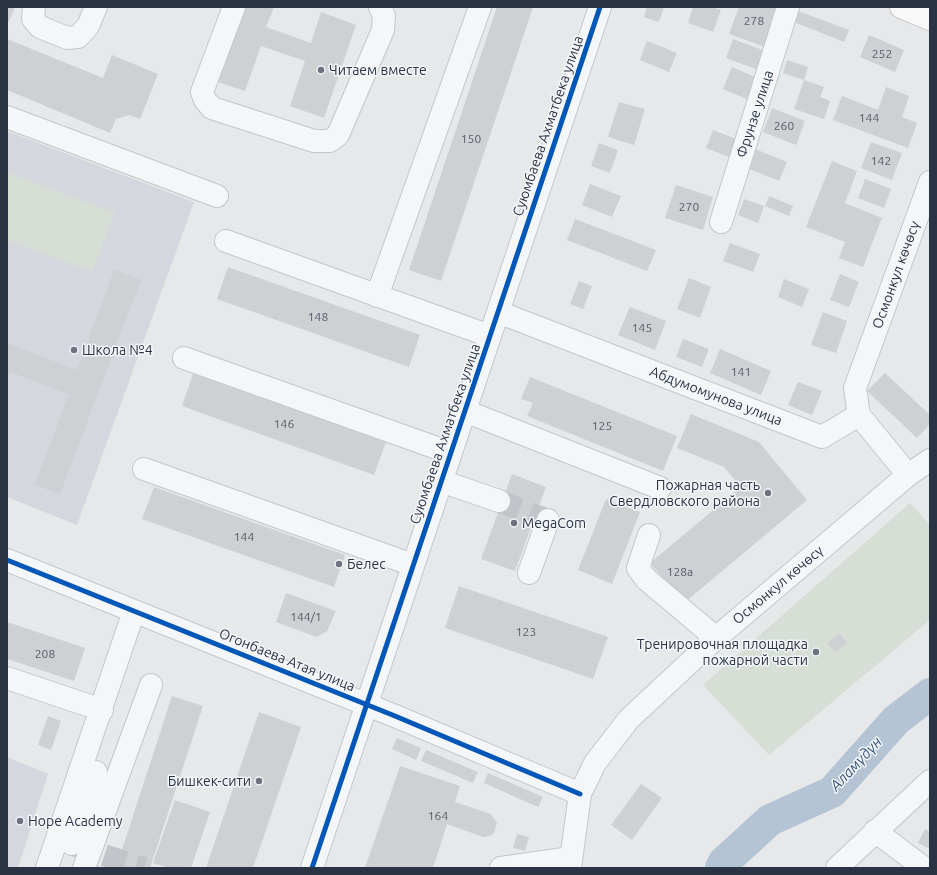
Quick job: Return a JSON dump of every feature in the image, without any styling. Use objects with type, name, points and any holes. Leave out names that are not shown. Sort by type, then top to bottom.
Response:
[{"type":"main road","points":[[901,7],[930,19]]},
{"type":"street","points":[[34,7],[34,19],[40,27],[67,38],[78,37],[88,26],[96,7]]},
{"type":"street","points":[[234,7],[202,92],[205,100],[212,108],[314,141],[330,142],[338,135],[383,30],[384,16],[380,7]]},
{"type":"street","points":[[377,296],[480,7]]},
{"type":"street","name":"Суюмбаева Ахматбека улица","points":[[312,868],[600,7]]},
{"type":"street","name":"Фрунзе улица","points":[[720,222],[788,7]]},
{"type":"street","points":[[7,117],[217,196]]},
{"type":"street","name":"Осмонкул көчөсү","points":[[858,415],[855,388],[930,182]]},
{"type":"street","points":[[226,241],[490,336]]},
{"type":"street","name":"Абдумомунова улица","points":[[498,312],[822,437],[858,415]]},
{"type":"street","points":[[184,358],[451,453]]},
{"type":"street","points":[[465,411],[660,488]]},
{"type":"street","points":[[858,415],[908,474]]},
{"type":"street","name":"Осмонкул көчөсү","points":[[571,863],[580,794],[595,762],[629,719],[716,638],[908,474],[930,460]]},
{"type":"street","points":[[144,469],[414,565]]},
{"type":"street","points":[[441,481],[499,501]]},
{"type":"street","points":[[529,573],[548,520]]},
{"type":"street","points":[[649,535],[638,568],[646,579],[716,638]]},
{"type":"street","name":"Огонбаева Атая улица","points":[[7,560],[367,705],[580,794]]},
{"type":"street","points":[[47,868],[102,710],[141,614]]},
{"type":"street","points":[[72,844],[141,614]]},
{"type":"street","points":[[7,678],[102,710]]},
{"type":"street","points":[[84,868],[151,685]]},
{"type":"street","points":[[836,868],[930,781]]},
{"type":"street","points":[[875,831],[924,868]]},
{"type":"street","points":[[501,868],[571,863]]},
{"type":"shaded area","name":"Школа №4","points":[[7,131],[194,202],[77,525],[7,497]]},
{"type":"shaded area","points":[[7,172],[115,213],[92,272],[7,240]]},
{"type":"shaded area","name":"Тренировочная площадка пожарной части","points":[[910,503],[930,525],[930,620],[769,755],[703,685]]},
{"type":"shaded area","name":"Hope Academy","points":[[7,757],[48,774],[18,868],[7,867]]},
{"type":"building","points":[[7,7],[15,7],[7,26]]},
{"type":"building","name":"Читаем вместе","points":[[237,7],[274,7],[266,27],[311,43],[321,12],[356,25],[324,118],[290,106],[305,61],[261,46],[245,91],[212,80]]},
{"type":"building","points":[[497,7],[533,7],[441,281],[409,270]]},
{"type":"building","points":[[647,7],[664,7],[659,22],[644,17]]},
{"type":"building","points":[[693,7],[711,7],[721,10],[713,32],[688,23]]},
{"type":"building","points":[[739,7],[780,7],[765,47],[729,34]]},
{"type":"building","points":[[798,11],[849,30],[844,42],[794,22]]},
{"type":"building","points":[[869,35],[904,50],[895,72],[860,57]]},
{"type":"building","points":[[7,39],[103,78],[112,55],[158,74],[140,119],[129,115],[116,119],[110,133],[7,90]]},
{"type":"building","points":[[733,39],[768,52],[761,71],[726,58]]},
{"type":"building","points":[[647,41],[677,53],[669,72],[640,60]]},
{"type":"building","points":[[787,60],[808,67],[804,80],[783,73]]},
{"type":"building","points":[[732,67],[758,78],[749,100],[723,89]]},
{"type":"building","points":[[804,80],[824,87],[820,97],[830,101],[824,119],[794,109]]},
{"type":"building","points":[[886,87],[909,96],[902,117],[917,123],[908,148],[833,120],[842,96],[878,110]]},
{"type":"building","points":[[619,102],[645,109],[634,145],[608,137]]},
{"type":"building","points":[[772,108],[805,121],[796,145],[763,132]]},
{"type":"building","points":[[713,130],[736,139],[729,157],[706,148]]},
{"type":"building","points":[[871,142],[902,153],[892,180],[861,168]]},
{"type":"building","points":[[599,143],[618,150],[610,173],[591,166]]},
{"type":"building","points":[[755,149],[787,162],[779,181],[747,168]]},
{"type":"building","points":[[832,161],[857,171],[845,203],[882,218],[863,267],[839,258],[845,242],[806,227]]},
{"type":"building","points":[[865,179],[891,189],[884,208],[858,198]]},
{"type":"building","points":[[590,184],[621,196],[612,217],[582,205]]},
{"type":"building","points":[[676,185],[713,197],[703,230],[665,218]]},
{"type":"building","points":[[769,196],[793,206],[789,216],[765,206]]},
{"type":"building","points":[[744,199],[764,206],[758,223],[738,215]]},
{"type":"building","points":[[575,219],[656,250],[647,271],[567,240]]},
{"type":"building","points":[[730,243],[760,254],[753,272],[723,261]]},
{"type":"building","points":[[228,267],[420,335],[409,367],[217,299]]},
{"type":"building","points":[[114,270],[141,280],[60,494],[35,485],[69,394],[10,372],[7,380],[7,343],[77,370]]},
{"type":"building","points":[[840,274],[859,282],[849,307],[830,300]]},
{"type":"building","points":[[689,278],[711,287],[700,318],[677,309]]},
{"type":"building","points":[[784,279],[809,289],[802,307],[778,297]]},
{"type":"building","points":[[579,281],[592,286],[583,309],[570,304]]},
{"type":"building","points":[[630,307],[666,321],[655,350],[618,335]]},
{"type":"building","points":[[823,312],[847,321],[836,353],[811,345]]},
{"type":"building","points":[[683,339],[709,349],[702,367],[676,357]]},
{"type":"building","points":[[720,349],[771,371],[761,395],[710,373]]},
{"type":"building","points":[[885,373],[930,415],[930,424],[917,438],[867,391]]},
{"type":"building","points":[[193,374],[386,442],[374,475],[182,406]]},
{"type":"building","points":[[530,377],[677,436],[663,471],[527,416],[533,403],[521,399]]},
{"type":"building","points":[[798,382],[822,391],[812,415],[788,405]]},
{"type":"building","name":"Пожарная часть Свердловского района","points":[[691,414],[759,442],[807,500],[684,603],[650,563],[741,487],[724,467],[677,448]]},
{"type":"building","name":"MegaCom","points":[[512,474],[546,487],[515,571],[481,559]]},
{"type":"building","points":[[154,487],[345,555],[334,587],[142,519]]},
{"type":"building","points":[[606,499],[640,512],[612,584],[578,570]]},
{"type":"building","points":[[459,586],[608,637],[593,679],[445,628]]},
{"type":"building","points":[[286,593],[336,611],[327,631],[317,637],[276,622]]},
{"type":"building","points":[[7,622],[85,648],[74,681],[7,659]]},
{"type":"building","points":[[839,633],[847,643],[835,652],[827,643]]},
{"type":"building","points":[[172,696],[203,706],[150,868],[116,868]]},
{"type":"building","name":"Бишкек-сити","points":[[259,712],[301,727],[253,868],[206,868]]},
{"type":"building","points":[[48,716],[61,721],[51,750],[38,745]]},
{"type":"building","points":[[397,738],[421,748],[416,760],[392,749]]},
{"type":"building","points":[[426,750],[478,772],[473,783],[421,761]]},
{"type":"building","points":[[400,766],[460,786],[455,802],[491,814],[497,823],[494,833],[490,836],[483,837],[447,824],[433,868],[365,868]]},
{"type":"building","points":[[488,773],[543,797],[538,807],[484,783]]},
{"type":"building","points":[[641,784],[662,798],[632,840],[611,825]]},
{"type":"building","points":[[175,800],[210,812],[191,868],[169,868],[153,863]]},
{"type":"building","points":[[925,829],[930,832],[930,849],[918,843]]},
{"type":"building","points":[[517,834],[529,837],[525,851],[513,848]]},
{"type":"waterway","name":"Аламүдүн","points":[[721,868],[724,862],[770,820],[832,792],[896,720],[930,694]]},
{"type":"tunnel","points":[[499,501],[548,520]]},
{"type":"tunnel","points":[[73,845],[144,868]]},
{"type":"cycle path","points":[[312,868],[600,7]]},
{"type":"cycle path","points":[[7,560],[395,716],[580,794]]},
{"type":"place","name":"Читаем вместе","points":[[321,70]]},
{"type":"place","name":"Школа №4","points":[[74,350]]},
{"type":"place","name":"Пожарная часть Свердловского района","points":[[768,493]]},
{"type":"place","name":"MegaCom","points":[[514,523]]},
{"type":"place","name":"Белес","points":[[339,564]]},
{"type":"place","name":"Тренировочная площадка пожарной части","points":[[816,652]]},
{"type":"place","name":"Бишкек-сити","points":[[259,781]]},
{"type":"place","name":"Hope Academy","points":[[20,821]]}]
